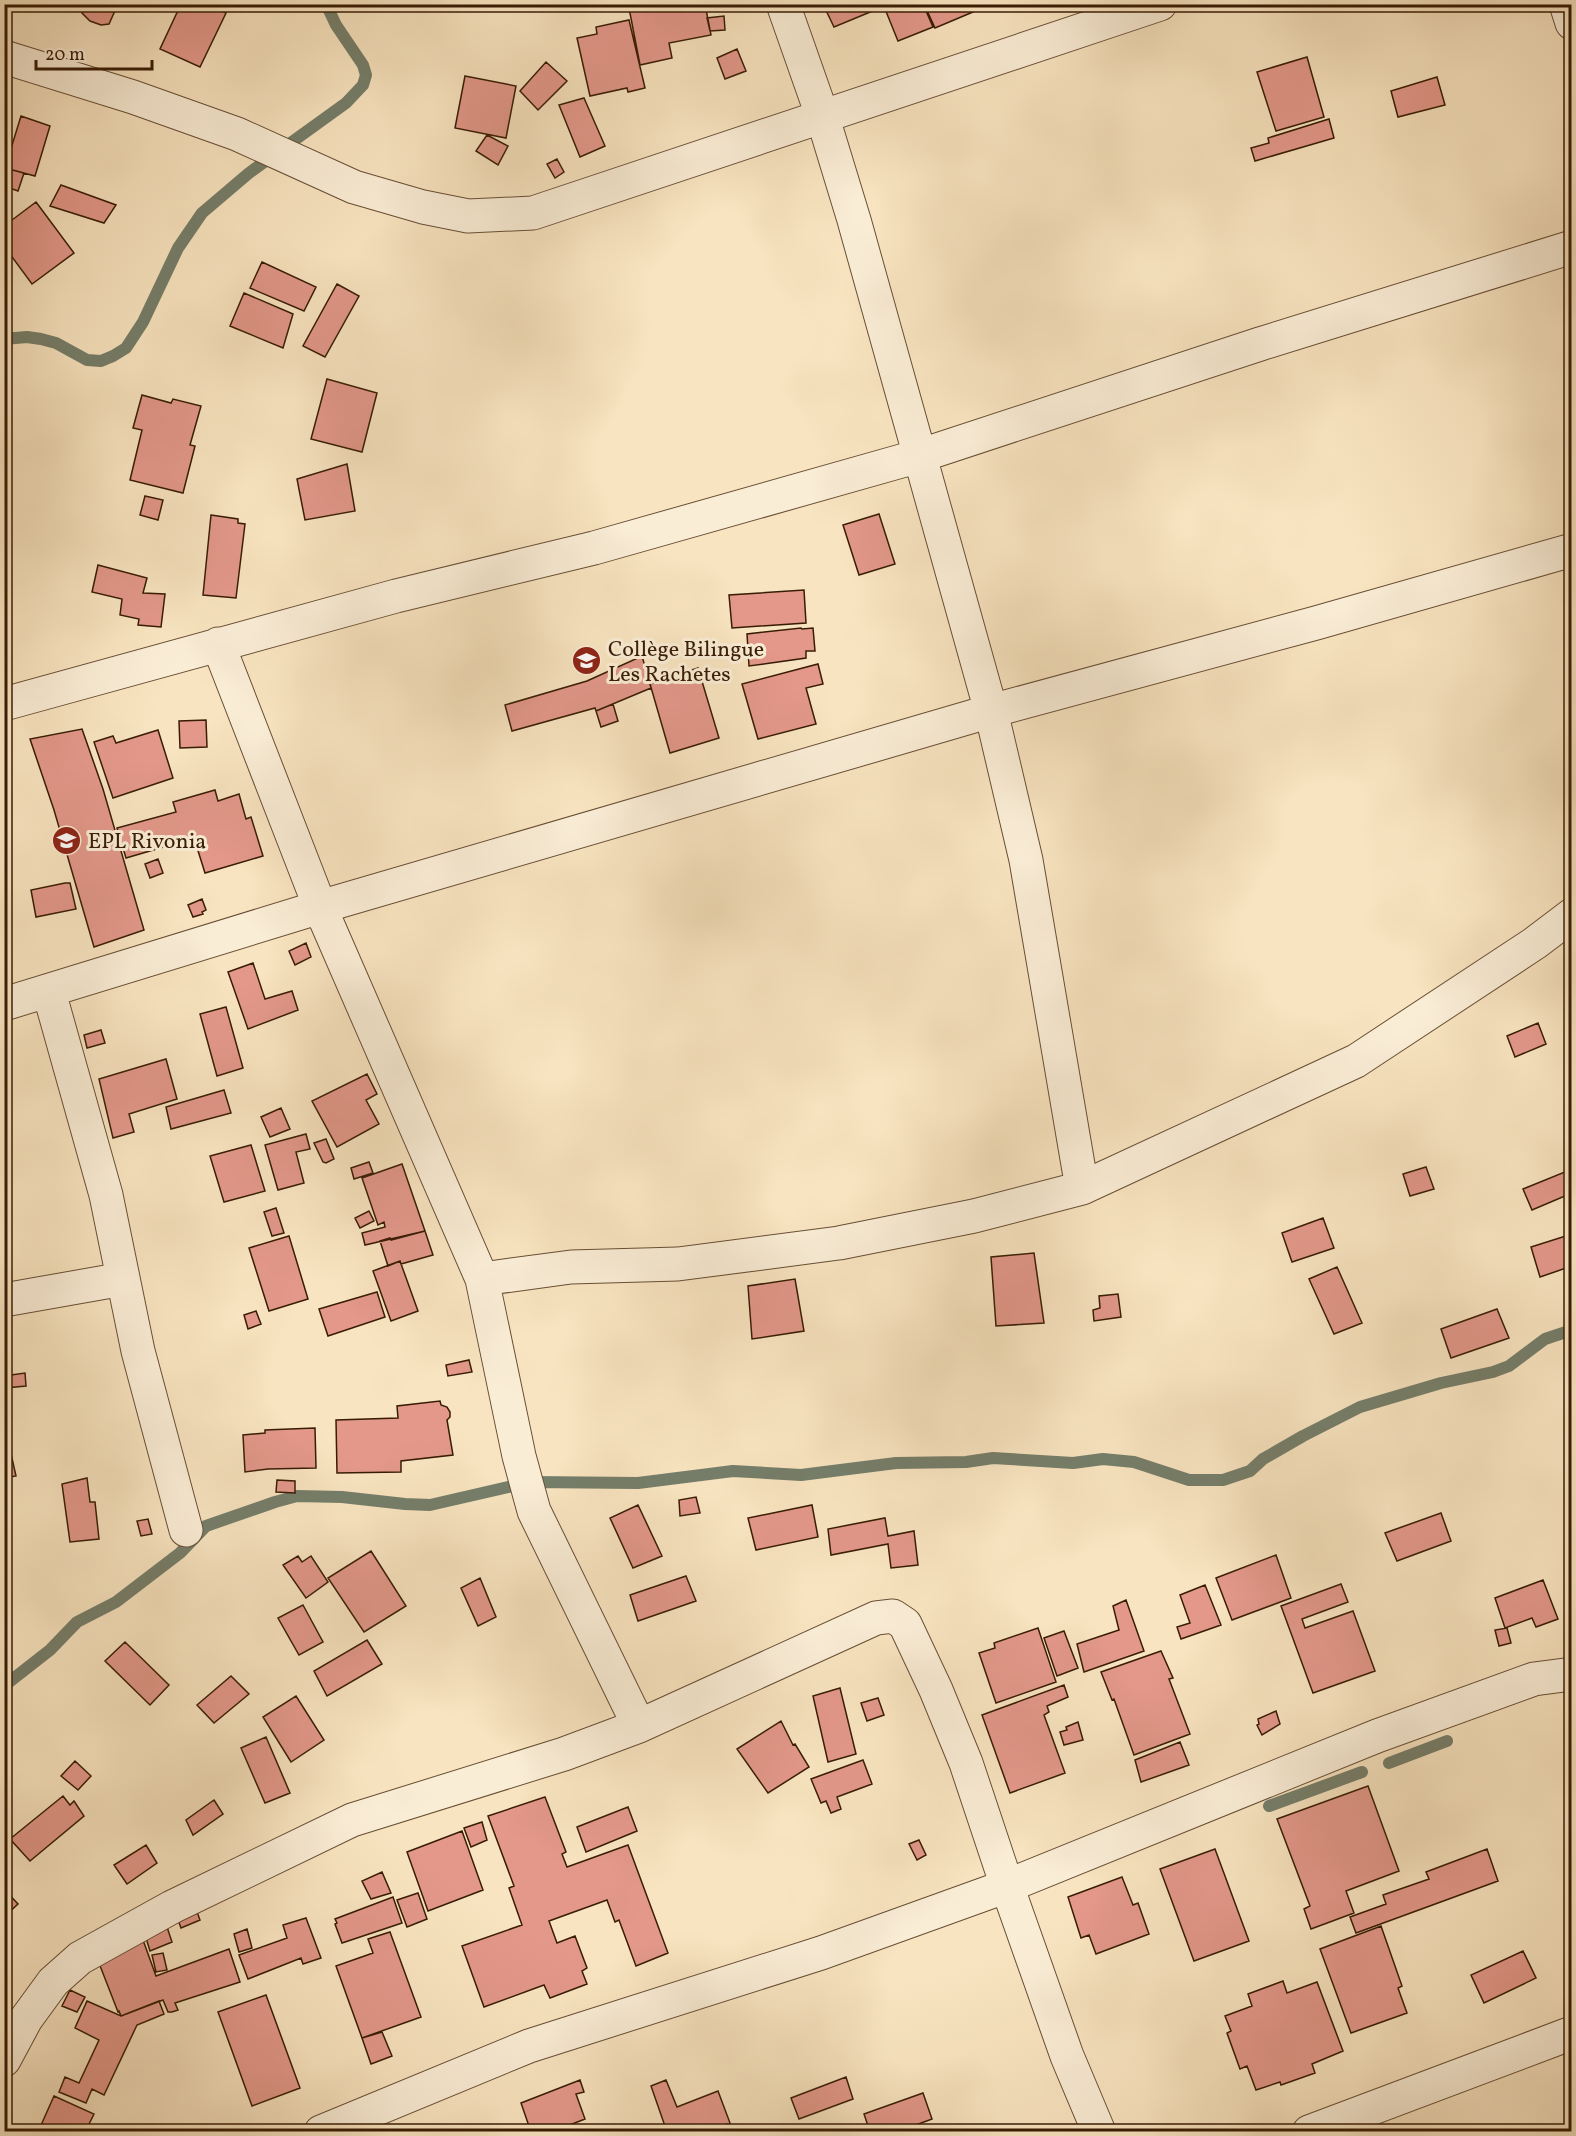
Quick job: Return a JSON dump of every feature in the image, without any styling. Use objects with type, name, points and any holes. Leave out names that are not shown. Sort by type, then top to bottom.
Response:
[{"type":"street","points":[[783,4],[822,115],[857,230],[991,711],[1026,861],[1082,1188]]},
{"type":"street","points":[[4,57],[133,97],[237,134],[354,187],[423,207],[468,216],[533,213],[1160,4]]},
{"type":"street","points":[[1566,4],[1572,23]]},
{"type":"street","points":[[4,704],[396,596],[594,548],[919,456],[1260,344],[1572,247]]},
{"type":"street","points":[[4,1004],[320,907],[991,711],[1305,627],[1572,549]]},
{"type":"street","points":[[218,644],[320,907],[482,1279],[519,1456],[534,1511],[639,1726]]},
{"type":"street","points":[[482,1279],[571,1266],[678,1264],[839,1243],[974,1216],[1082,1188],[1356,1061],[1535,943],[1572,915]]},
{"type":"street","points":[[49,992],[106,1195],[138,1352],[186,1530]]},
{"type":"street","points":[[4,1300],[123,1279]]},
{"type":"street","points":[[4,2060],[26,2019],[53,1982],[80,1958],[172,1907],[352,1820],[564,1754],[639,1726],[876,1618],[893,1616],[905,1624],[966,1762],[1067,2056],[1099,2132]]},
{"type":"street","points":[[321,2132],[529,2046],[821,1953],[1007,1886],[1377,1736],[1534,1679],[1572,1674]]},
{"type":"street","points":[[1308,2132],[1572,2033]]},
{"type":"building","points":[[77,4],[118,4],[109,24],[101,25],[90,21],[82,13],[84,8]]},
{"type":"building","points":[[181,4],[207,4],[226,13],[200,67],[160,49]]},
{"type":"building","points":[[650,4],[705,4],[711,35],[669,43],[672,58],[640,65],[629,8]]},
{"type":"building","points":[[823,4],[872,4],[875,10],[834,27]]},
{"type":"building","points":[[883,4],[923,4],[933,27],[898,41]]},
{"type":"building","points":[[924,4],[978,4],[980,9],[935,28]]},
{"type":"building","points":[[724,16],[725,30],[710,31],[707,18]]},
{"type":"building","points":[[629,20],[645,88],[628,92],[627,88],[590,96],[577,38],[597,34],[596,27]]},
{"type":"building","points":[[737,49],[746,71],[725,79],[717,58]]},
{"type":"building","points":[[1307,57],[1324,117],[1276,131],[1257,72]]},
{"type":"building","points":[[546,62],[567,81],[538,110],[520,91]]},
{"type":"building","points":[[465,76],[516,86],[506,138],[455,128]]},
{"type":"building","points":[[1437,77],[1445,105],[1398,117],[1391,91]]},
{"type":"building","points":[[584,98],[605,146],[580,157],[559,105]]},
{"type":"building","points":[[21,116],[50,126],[35,176],[5,168]]},
{"type":"building","points":[[1329,119],[1334,138],[1255,161],[1251,148],[1269,143],[1268,138]]},
{"type":"building","points":[[487,135],[508,146],[498,165],[476,151]]},
{"type":"building","points":[[557,159],[564,172],[555,178],[547,164]]},
{"type":"building","points":[[9,169],[24,173],[18,191],[4,186],[4,178]]},
{"type":"building","points":[[61,185],[116,205],[104,223],[50,206]]},
{"type":"building","points":[[36,202],[74,253],[32,284],[4,246],[4,226]]},
{"type":"building","points":[[262,262],[316,287],[304,311],[250,288]]},
{"type":"building","points":[[337,284],[359,296],[325,357],[303,346]]},
{"type":"building","points":[[244,293],[293,314],[283,348],[230,326]]},
{"type":"building","points":[[327,379],[377,393],[362,452],[311,439]]},
{"type":"building","points":[[142,395],[171,403],[173,399],[201,406],[190,445],[195,446],[183,493],[130,480],[142,430],[133,428]]},
{"type":"building","points":[[347,464],[355,511],[305,520],[297,479]]},
{"type":"building","points":[[145,496],[163,500],[158,520],[140,515]]},
{"type":"building","points":[[879,514],[895,564],[859,575],[843,525]]},
{"type":"building","points":[[211,515],[238,519],[238,523],[245,524],[236,598],[203,595]]},
{"type":"building","points":[[98,565],[147,578],[143,593],[165,594],[161,627],[138,625],[139,619],[120,615],[122,599],[92,592]]},
{"type":"building","points":[[804,590],[806,623],[732,628],[729,595]]},
{"type":"building","points":[[813,628],[815,651],[806,651],[806,658],[749,666],[747,634]]},
{"type":"building","points":[[642,656],[651,688],[596,711],[595,708],[512,731],[505,705],[587,681]]},
{"type":"building","points":[[818,664],[823,684],[806,688],[816,724],[758,739],[742,684]]},
{"type":"building","points":[[698,668],[719,738],[670,753],[650,684]]},
{"type":"building","points":[[613,704],[618,721],[601,727],[596,711]]},
{"type":"building","points":[[206,720],[207,747],[180,748],[179,721]]},
{"type":"building","points":[[82,729],[103,789],[144,930],[94,947],[54,810],[30,739]]},
{"type":"building","points":[[158,730],[173,778],[113,798],[94,742],[113,736],[116,743]]},
{"type":"building","points":[[215,790],[218,801],[239,794],[246,819],[251,817],[263,856],[205,873],[194,838],[126,858],[117,828],[176,812],[173,802]]},
{"type":"building","points":[[158,859],[163,873],[150,878],[145,864]]},
{"type":"building","points":[[70,883],[76,909],[36,917],[31,890]]},
{"type":"building","points":[[202,899],[206,910],[202,912],[203,914],[193,917],[188,905]]},
{"type":"building","points":[[306,943],[311,957],[295,965],[289,951]]},
{"type":"building","points":[[253,963],[265,999],[292,991],[298,1010],[248,1029],[228,972]]},
{"type":"building","points":[[226,1007],[243,1068],[217,1076],[200,1014]]},
{"type":"building","points":[[1538,1023],[1546,1044],[1515,1057],[1507,1036]]},
{"type":"building","points":[[101,1030],[105,1043],[87,1048],[84,1035]]},
{"type":"building","points":[[166,1059],[177,1099],[129,1114],[134,1132],[113,1138],[99,1079]]},
{"type":"building","points":[[367,1074],[377,1094],[366,1100],[379,1124],[337,1147],[312,1101]]},
{"type":"building","points":[[224,1090],[231,1113],[171,1129],[166,1107]]},
{"type":"building","points":[[281,1108],[290,1129],[270,1137],[261,1117]]},
{"type":"building","points":[[306,1134],[310,1149],[296,1152],[304,1183],[278,1190],[265,1145]]},
{"type":"building","points":[[326,1139],[334,1159],[326,1163],[323,1162],[314,1143]]},
{"type":"building","points":[[251,1145],[265,1191],[224,1202],[210,1156]]},
{"type":"building","points":[[369,1162],[373,1173],[354,1179],[351,1168]]},
{"type":"building","points":[[402,1164],[425,1231],[365,1245],[362,1233],[385,1227],[384,1222],[378,1225],[362,1178]]},
{"type":"building","points":[[1426,1167],[1434,1189],[1410,1196],[1403,1174]]},
{"type":"building","points":[[1572,1169],[1572,1193],[1532,1210],[1523,1189]]},
{"type":"building","points":[[276,1208],[284,1233],[272,1236],[264,1212]]},
{"type":"building","points":[[369,1211],[374,1221],[360,1228],[355,1218]]},
{"type":"building","points":[[1323,1218],[1334,1248],[1292,1262],[1282,1233]]},
{"type":"building","points":[[425,1231],[433,1255],[401,1264],[400,1261],[388,1266],[380,1241]]},
{"type":"building","points":[[1572,1234],[1572,1266],[1540,1277],[1531,1247]]},
{"type":"building","points":[[289,1236],[308,1299],[269,1311],[249,1248]]},
{"type":"building","points":[[1034,1253],[1044,1323],[996,1326],[991,1257]]},
{"type":"building","points":[[400,1261],[418,1311],[391,1321],[373,1271]]},
{"type":"building","points":[[1337,1267],[1362,1323],[1334,1334],[1309,1279]]},
{"type":"building","points":[[795,1279],[804,1331],[752,1339],[748,1286]]},
{"type":"building","points":[[377,1292],[385,1317],[328,1336],[319,1309]]},
{"type":"building","points":[[1118,1294],[1121,1317],[1094,1321],[1093,1310],[1100,1308],[1099,1296]]},
{"type":"building","points":[[1497,1309],[1509,1338],[1451,1358],[1441,1329]]},
{"type":"building","points":[[256,1311],[261,1324],[248,1329],[244,1315]]},
{"type":"building","points":[[469,1360],[472,1372],[448,1376],[446,1365]]},
{"type":"building","points":[[25,1373],[26,1386],[5,1388],[4,1416],[4,1376]]},
{"type":"building","points":[[440,1401],[441,1405],[447,1407],[450,1412],[447,1420],[453,1455],[401,1461],[401,1472],[337,1473],[336,1420],[398,1418],[397,1406]]},
{"type":"building","points":[[315,1428],[316,1468],[245,1472],[243,1435],[265,1433],[265,1430]]},
{"type":"building","points":[[4,1436],[7,1436],[16,1476],[4,1478]]},
{"type":"building","points":[[87,1478],[90,1502],[95,1502],[99,1539],[70,1542],[62,1484]]},
{"type":"building","points":[[277,1480],[295,1481],[295,1493],[276,1492]]},
{"type":"building","points":[[696,1497],[700,1513],[680,1516],[679,1500]]},
{"type":"building","points":[[638,1505],[662,1556],[633,1568],[610,1518]]},
{"type":"building","points":[[812,1505],[818,1537],[756,1550],[748,1518]]},
{"type":"building","points":[[1441,1513],[1451,1541],[1397,1561],[1385,1533]]},
{"type":"building","points":[[885,1518],[888,1536],[914,1531],[918,1565],[891,1568],[888,1544],[831,1555],[828,1529]]},
{"type":"building","points":[[148,1519],[152,1534],[141,1536],[137,1521]]},
{"type":"building","points":[[371,1551],[406,1606],[364,1632],[328,1578]]},
{"type":"building","points":[[1276,1555],[1291,1598],[1232,1620],[1216,1578]]},
{"type":"building","points":[[298,1556],[302,1562],[311,1556],[328,1582],[306,1598],[283,1565]]},
{"type":"building","points":[[686,1576],[696,1601],[638,1621],[630,1595]]},
{"type":"building","points":[[480,1578],[496,1617],[478,1626],[461,1588]]},
{"type":"building","points":[[1543,1580],[1558,1619],[1536,1627],[1532,1618],[1505,1628],[1495,1598]]},
{"type":"building","points":[[1341,1584],[1348,1602],[1302,1619],[1305,1628],[1353,1611],[1375,1671],[1313,1693],[1281,1606]]},
{"type":"building","points":[[1205,1585],[1221,1625],[1181,1639],[1177,1627],[1190,1623],[1180,1595]]},
{"type":"building","points":[[1126,1600],[1144,1651],[1084,1672],[1077,1644],[1119,1630],[1113,1606]]},
{"type":"building","points":[[303,1605],[323,1642],[299,1655],[278,1618]]},
{"type":"building","points":[[1038,1628],[1056,1682],[996,1703],[979,1653],[995,1648],[994,1643]]},
{"type":"building","points":[[1507,1628],[1511,1643],[1499,1646],[1495,1630]]},
{"type":"building","points":[[1064,1631],[1078,1668],[1057,1676],[1044,1638]]},
{"type":"building","points":[[367,1640],[382,1664],[327,1696],[314,1671]]},
{"type":"building","points":[[125,1642],[169,1685],[150,1705],[105,1661]]},
{"type":"building","points":[[1161,1651],[1173,1678],[1169,1679],[1190,1734],[1134,1755],[1114,1699],[1112,1700],[1101,1672]]},
{"type":"building","points":[[231,1676],[249,1694],[214,1723],[197,1705]]},
{"type":"building","points":[[1064,1685],[1068,1697],[1047,1706],[1049,1712],[1044,1715],[1065,1773],[1010,1793],[982,1715]]},
{"type":"building","points":[[840,1688],[856,1754],[828,1762],[813,1696]]},
{"type":"building","points":[[296,1696],[324,1740],[291,1762],[263,1717]]},
{"type":"building","points":[[878,1698],[884,1715],[867,1721],[861,1703]]},
{"type":"building","points":[[1276,1711],[1280,1724],[1262,1735],[1257,1725],[1259,1724],[1258,1719]]},
{"type":"building","points":[[781,1721],[793,1745],[795,1744],[809,1767],[768,1793],[737,1749]]},
{"type":"building","points":[[1078,1722],[1083,1740],[1064,1745],[1060,1732]]},
{"type":"building","points":[[266,1737],[290,1793],[265,1803],[241,1748]]},
{"type":"building","points":[[1180,1742],[1189,1765],[1141,1782],[1135,1760]]},
{"type":"building","points":[[863,1760],[872,1784],[837,1797],[841,1809],[831,1813],[826,1801],[821,1803],[811,1779]]},
{"type":"building","points":[[75,1761],[91,1776],[78,1790],[61,1776]]},
{"type":"building","points":[[1368,1786],[1399,1871],[1346,1891],[1354,1913],[1311,1929],[1304,1909],[1310,1906],[1277,1819]]},
{"type":"building","points":[[63,1796],[70,1805],[74,1801],[84,1816],[30,1861],[10,1839]]},
{"type":"building","points":[[545,1797],[566,1852],[562,1854],[567,1867],[628,1845],[668,1953],[636,1966],[619,1920],[615,1922],[607,1900],[549,1921],[557,1943],[575,1936],[587,1968],[582,1971],[587,1984],[550,1998],[544,1985],[484,2007],[462,1946],[522,1925],[509,1888],[514,1886],[488,1816]]},
{"type":"building","points":[[214,1800],[223,1814],[193,1835],[186,1820]]},
{"type":"building","points":[[628,1807],[637,1831],[586,1852],[577,1827]]},
{"type":"building","points":[[482,1822],[487,1840],[471,1847],[464,1828]]},
{"type":"building","points":[[462,1831],[483,1890],[428,1911],[407,1852]]},
{"type":"building","points":[[919,1840],[926,1855],[917,1860],[909,1844]]},
{"type":"building","points":[[146,1845],[157,1863],[127,1884],[114,1865]]},
{"type":"building","points":[[1215,1849],[1249,1941],[1194,1961],[1160,1869]]},
{"type":"building","points":[[1487,1849],[1498,1881],[1356,1933],[1350,1917],[1386,1904],[1383,1895],[1429,1879],[1426,1872]]},
{"type":"building","points":[[382,1872],[391,1893],[371,1899],[362,1881]]},
{"type":"building","points":[[1122,1877],[1133,1905],[1138,1903],[1149,1934],[1096,1954],[1089,1935],[1081,1938],[1068,1897]]},
{"type":"building","points":[[4,1889],[18,1904],[4,1917]]},
{"type":"building","points":[[418,1893],[427,1919],[407,1927],[397,1900]]},
{"type":"building","points":[[393,1897],[402,1923],[342,1943],[335,1919]]},
{"type":"building","points":[[196,1909],[200,1920],[181,1928],[177,1917]]},
{"type":"building","points":[[164,1918],[172,1942],[150,1951],[142,1925]]},
{"type":"building","points":[[306,1918],[321,1958],[303,1964],[301,1958],[248,1979],[239,1955],[287,1938],[283,1925]]},
{"type":"building","points":[[1381,1926],[1402,1986],[1398,1988],[1407,2013],[1351,2033],[1320,1949]]},
{"type":"building","points":[[247,1929],[252,1948],[239,1952],[234,1934]]},
{"type":"building","points":[[390,1932],[421,2017],[362,2038],[336,1966],[373,1953],[368,1939]]},
{"type":"building","points":[[143,1940],[156,1976],[229,1949],[240,1982],[175,2003],[178,2010],[172,2012],[168,2012],[163,2000],[121,2016],[97,1958]]},
{"type":"building","points":[[1523,1951],[1536,1978],[1484,2003],[1471,1975]]},
{"type":"building","points":[[163,1953],[167,1970],[156,1972],[152,1955]]},
{"type":"building","points":[[1283,1981],[1287,1993],[1317,1982],[1343,2051],[1312,2064],[1315,2073],[1281,2085],[1280,2082],[1256,2090],[1247,2066],[1240,2069],[1227,2033],[1231,2031],[1225,2016],[1252,2006],[1248,1994]]},
{"type":"building","points":[[70,1990],[85,1997],[77,2012],[62,2006]]},
{"type":"building","points":[[266,1995],[300,2088],[252,2106],[218,2012]]},
{"type":"building","points":[[87,2001],[121,2016],[159,2001],[164,2014],[137,2025],[104,2095],[92,2089],[86,2103],[59,2092],[65,2077],[79,2083],[99,2040],[75,2028]]},
{"type":"building","points":[[382,2032],[392,2056],[371,2064],[362,2038]]},
{"type":"building","points":[[846,2077],[853,2099],[799,2119],[791,2098]]},
{"type":"building","points":[[580,2080],[584,2092],[576,2094],[585,2119],[552,2132],[531,2132],[521,2103]]},
{"type":"building","points":[[666,2080],[677,2107],[718,2091],[730,2123],[707,2132],[667,2132],[651,2086]]},
{"type":"building","points":[[923,2093],[932,2119],[897,2132],[870,2132],[864,2114]]},
{"type":"building","points":[[54,2096],[94,2114],[85,2132],[38,2132]]},
{"type":"waterway","points":[[4,339],[27,337],[41,339],[56,343],[87,360],[101,361],[126,348],[143,322],[178,248],[202,213],[249,173],[346,103],[363,85],[366,75],[363,65],[336,25],[326,4]]},
{"type":"waterway","points":[[4,1686],[50,1650],[77,1622],[116,1602],[180,1553],[206,1526],[297,1496],[342,1497],[430,1505],[530,1482],[638,1483],[733,1471],[801,1475],[896,1463],[966,1462],[993,1458],[1073,1463],[1103,1459],[1134,1462],[1189,1480],[1223,1480],[1250,1471],[1263,1459],[1360,1407],[1441,1383],[1493,1372],[1509,1366],[1545,1339],[1572,1330]]},
{"type":"waterway","points":[[1389,1763],[1447,1741]]},
{"type":"waterway","points":[[1269,1806],[1362,1772]]},
{"type":"place","name":"Collège Bilingue Les Rachetes","points":[[587,661]]},
{"type":"place","name":"EPL Rivonia","points":[[67,840]]}]
